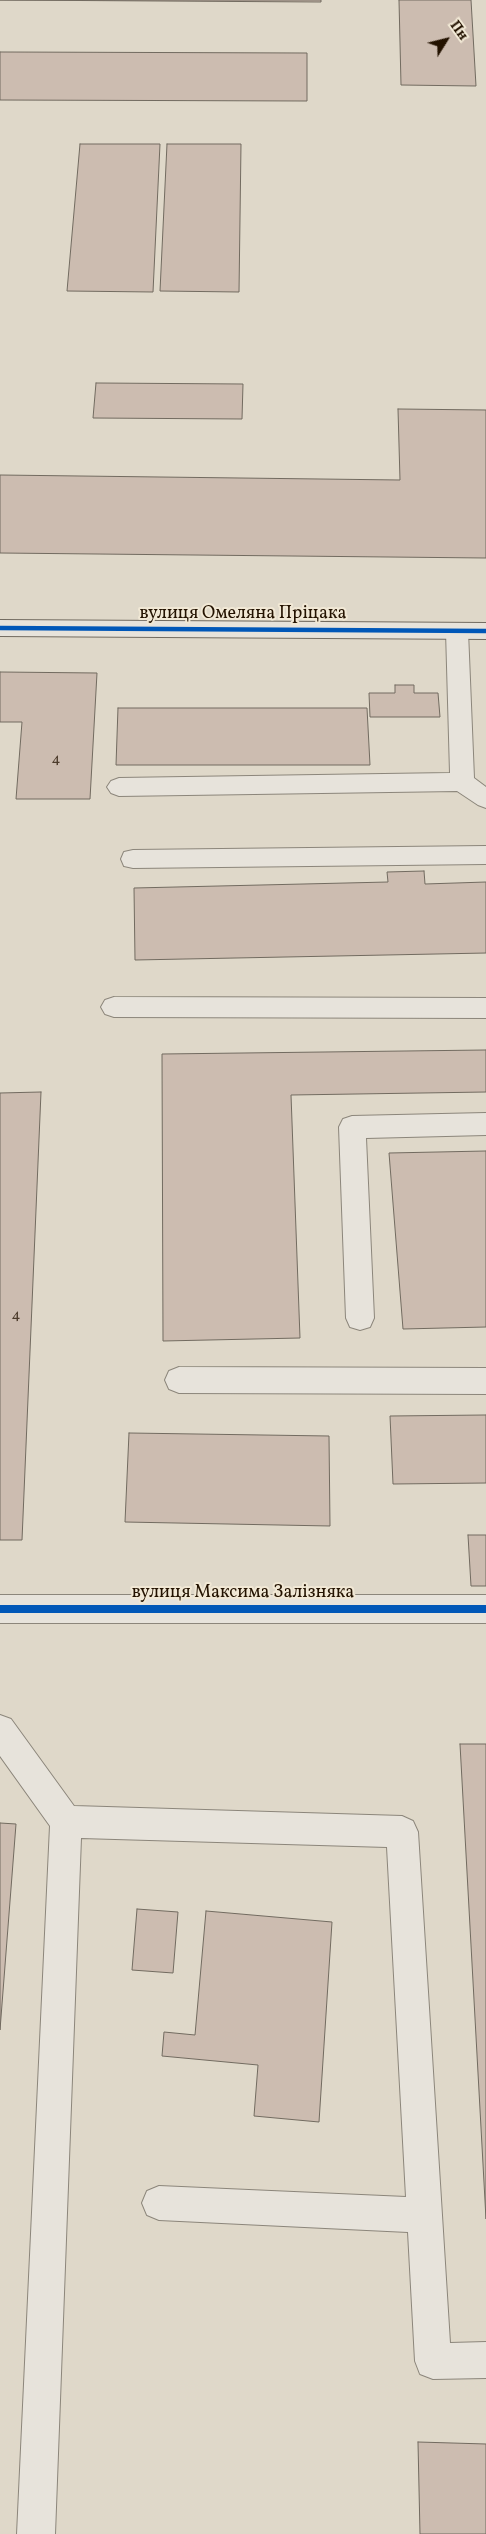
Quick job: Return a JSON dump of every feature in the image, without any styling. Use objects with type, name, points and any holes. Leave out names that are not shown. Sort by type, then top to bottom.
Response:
[{"type":"street","name":"вулиця Омеляна Пріцака","points":[[0,628],[486,631]]},
{"type":"street","points":[[458,631],[462,782]]},
{"type":"street","points":[[119,786],[462,782],[486,799]]},
{"type":"street","points":[[133,859],[486,855]]},
{"type":"street","points":[[114,1007],[486,1008]]},
{"type":"street","points":[[360,1318],[352,1127],[486,1124]]},
{"type":"street","points":[[179,1380],[486,1381]]},
{"type":"street","name":"вулиця Максима Залізняка","points":[[0,1609],[486,1609]]},
{"type":"street","points":[[0,1730],[66,1822],[36,2534]]},
{"type":"street","points":[[66,1822],[402,1832],[433,2361],[486,2360]]},
{"type":"street","points":[[159,2203],[424,2215]]},
{"type":"building","points":[[0,0],[321,0],[321,2]]},
{"type":"building","points":[[399,0],[471,0],[476,86],[401,85]]},
{"type":"building","points":[[0,52],[307,53],[307,101],[0,100]]},
{"type":"building","points":[[80,144],[160,144],[153,292],[67,291]]},
{"type":"building","points":[[167,144],[241,144],[239,292],[160,291]]},
{"type":"building","points":[[96,383],[243,384],[242,419],[93,418]]},
{"type":"building","points":[[398,409],[486,410],[486,558],[0,553],[0,475],[400,480]]},
{"type":"building","points":[[0,672],[97,673],[90,799],[16,799],[22,722],[0,722]]},
{"type":"building","points":[[395,685],[414,685],[414,693],[438,693],[440,717],[370,717],[369,693],[395,693]]},
{"type":"building","points":[[118,708],[367,708],[370,765],[116,765]]},
{"type":"building","points":[[424,871],[425,884],[486,882],[486,953],[135,960],[134,888],[388,882],[387,872]]},
{"type":"building","points":[[486,1050],[486,1092],[291,1095],[300,1338],[163,1341],[162,1054]]},
{"type":"building","points":[[41,1092],[22,1540],[0,1540],[0,1093]]},
{"type":"building","points":[[486,1151],[486,1327],[403,1329],[389,1153]]},
{"type":"building","points":[[486,1415],[486,1483],[393,1484],[390,1416]]},
{"type":"building","points":[[129,1433],[329,1436],[330,1526],[125,1522]]},
{"type":"building","points":[[468,1535],[486,1535],[486,1586],[471,1586]]},
{"type":"building","points":[[460,1744],[486,1744],[486,2219]]},
{"type":"building","points":[[0,1823],[16,1824],[0,2030]]},
{"type":"building","points":[[137,1909],[178,1912],[173,1973],[132,1970]]},
{"type":"building","points":[[206,1911],[332,1922],[319,2122],[254,2116],[258,2065],[162,2056],[164,2032],[195,2035]]},
{"type":"building","points":[[418,2442],[486,2444],[486,2534],[420,2534]]},
{"type":"cycle path","points":[[0,628],[486,631]]},
{"type":"cycle path","points":[[0,1609],[486,1609]]}]
